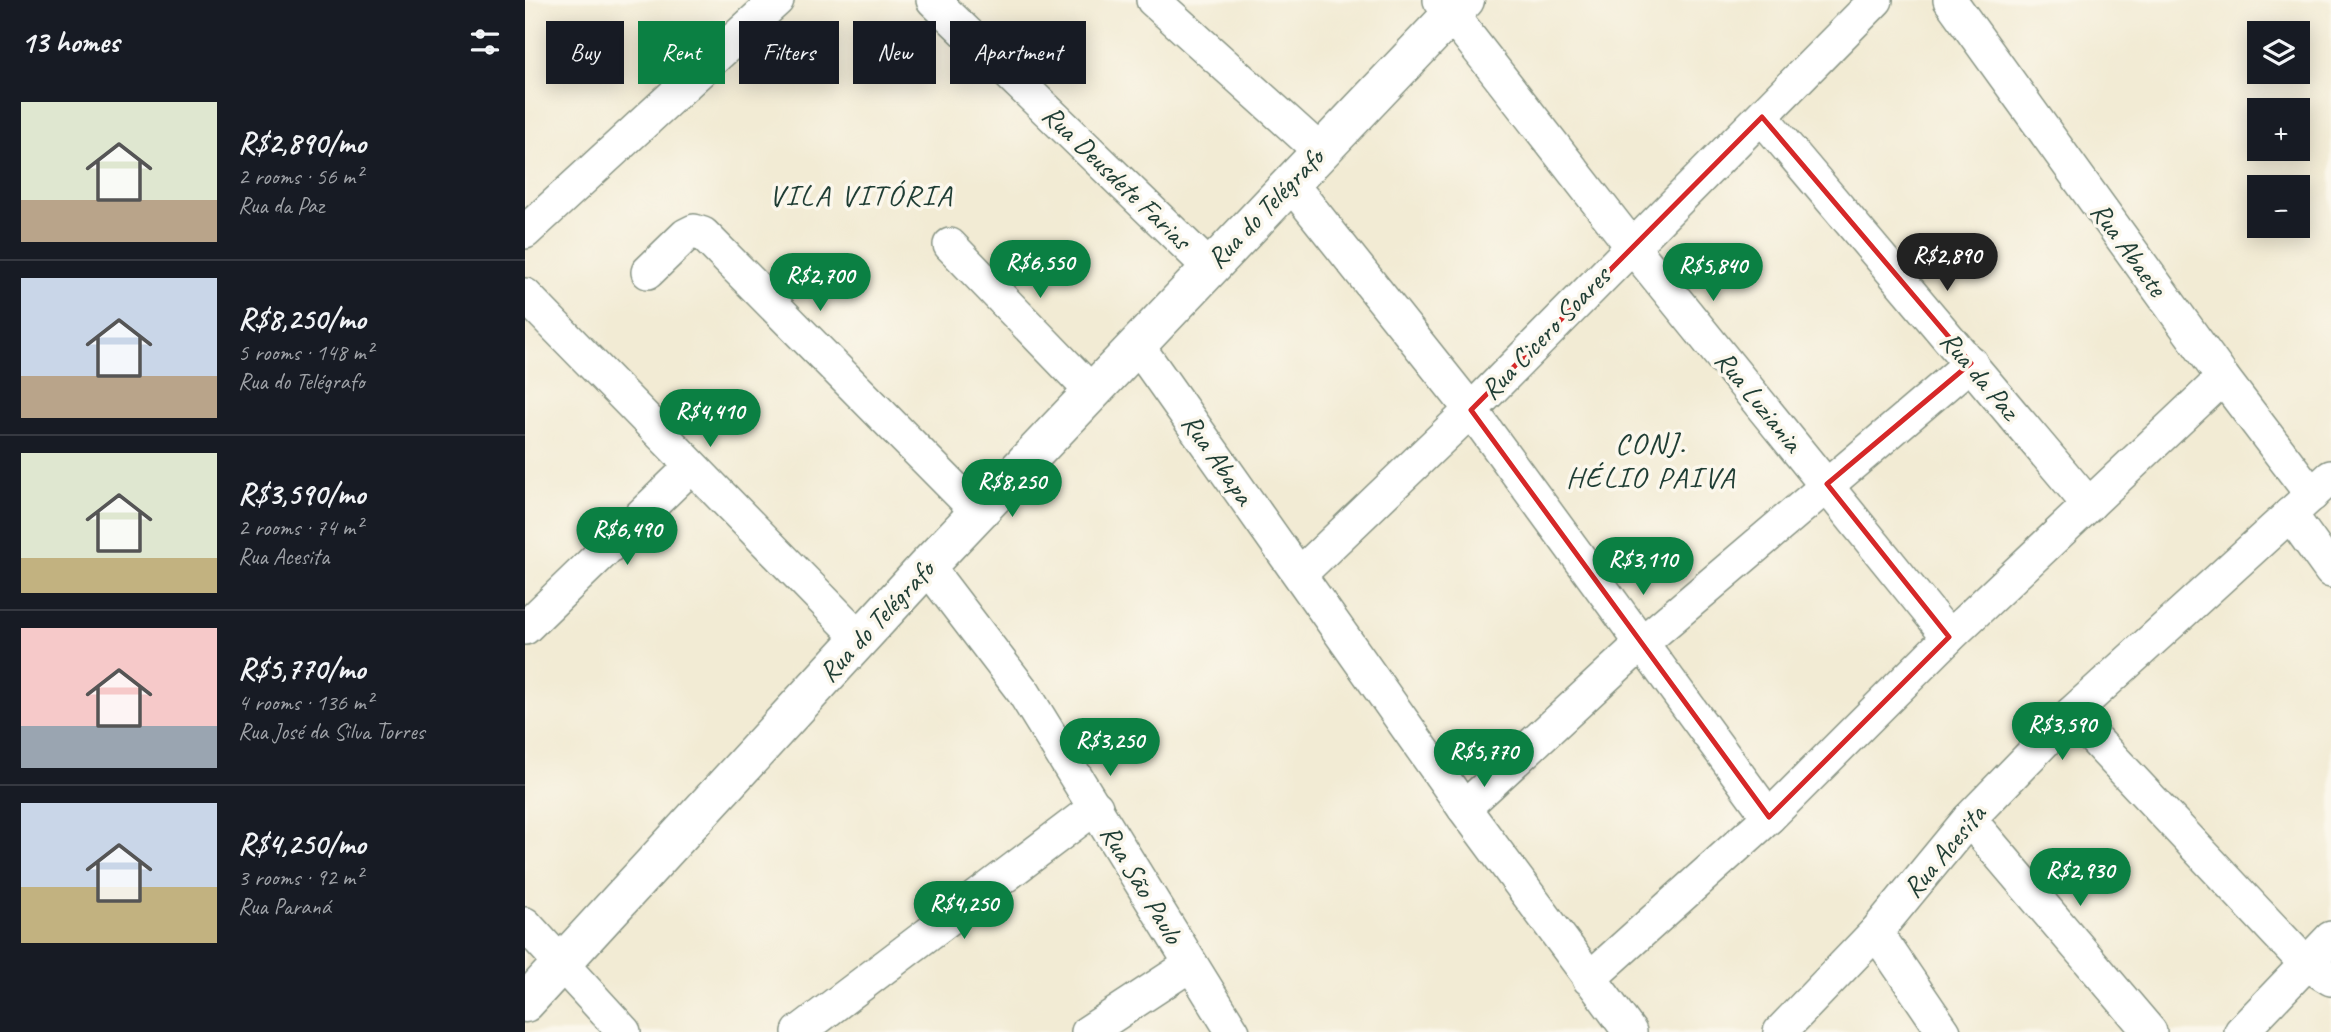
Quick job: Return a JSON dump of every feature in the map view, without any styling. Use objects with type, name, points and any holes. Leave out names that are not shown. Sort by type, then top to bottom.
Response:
[{"type":"street","points":[[525,232],[776,0]]},
{"type":"street","name":"Rua Deusdete Farias","points":[[933,0],[1209,267]]},
{"type":"street","points":[[1153,0],[1319,151]]},
{"type":"street","name":"Rua Cicero Soares","points":[[1300,574],[1471,410],[1630,245],[1877,0]]},
{"type":"street","name":"Rua Abaete","points":[[1949,0],[2311,495],[2331,571]]},
{"type":"street","name":"Rua do Telégrafo","points":[[525,1003],[927,566],[1209,267],[1291,184],[1452,5]]},
{"type":"street","name":"Rua Luziania","points":[[1452,5],[1630,245],[1949,637]]},
{"type":"street","name":"Rua da Paz","points":[[1762,117],[2089,505]]},
{"type":"street","points":[[1291,184],[1471,410],[1769,817]]},
{"type":"street","points":[[648,272],[686,234],[694,231],[703,234],[978,512]]},
{"type":"street","points":[[950,245],[1092,392]]},
{"type":"street","points":[[525,295],[860,638]]},
{"type":"street","name":"Rua Abapa","points":[[1137,345],[1464,808],[1630,1032]]},
{"type":"street","points":[[1464,808],[1643,643],[1971,363]]},
{"type":"street","points":[[1589,979],[1769,817],[1949,637],[2223,378]]},
{"type":"street","points":[[525,628],[691,467]]},
{"type":"street","name":"Rua Acesita","points":[[1780,1032],[1876,932],[1969,819],[2070,714],[2311,495]]},
{"type":"street","name":"Rua São Paulo","points":[[927,566],[1024,693],[1233,1032]]},
{"type":"street","points":[[2070,714],[2318,971]]},
{"type":"street","points":[[799,1032],[1096,807]]},
{"type":"street","points":[[1969,819],[2150,1032]]},
{"type":"street","points":[[525,924],[564,963],[624,1032]]},
{"type":"street","points":[[1876,932],[1944,1032]]},
{"type":"street","points":[[2242,1032],[2318,971],[2331,938]]},
{"type":"street","points":[[1089,1032],[1190,965]]},
{"type":"highlighted area","points":[[1762,117],[1971,363],[1827,484],[1949,637],[1769,817],[1471,410]]},
{"type":"district","name":"VILA VITÓRIA","points":[[861,195]]},
{"type":"district","name":"CONJ. HÉLIO PAIVA","points":[[1651,460]]}]
